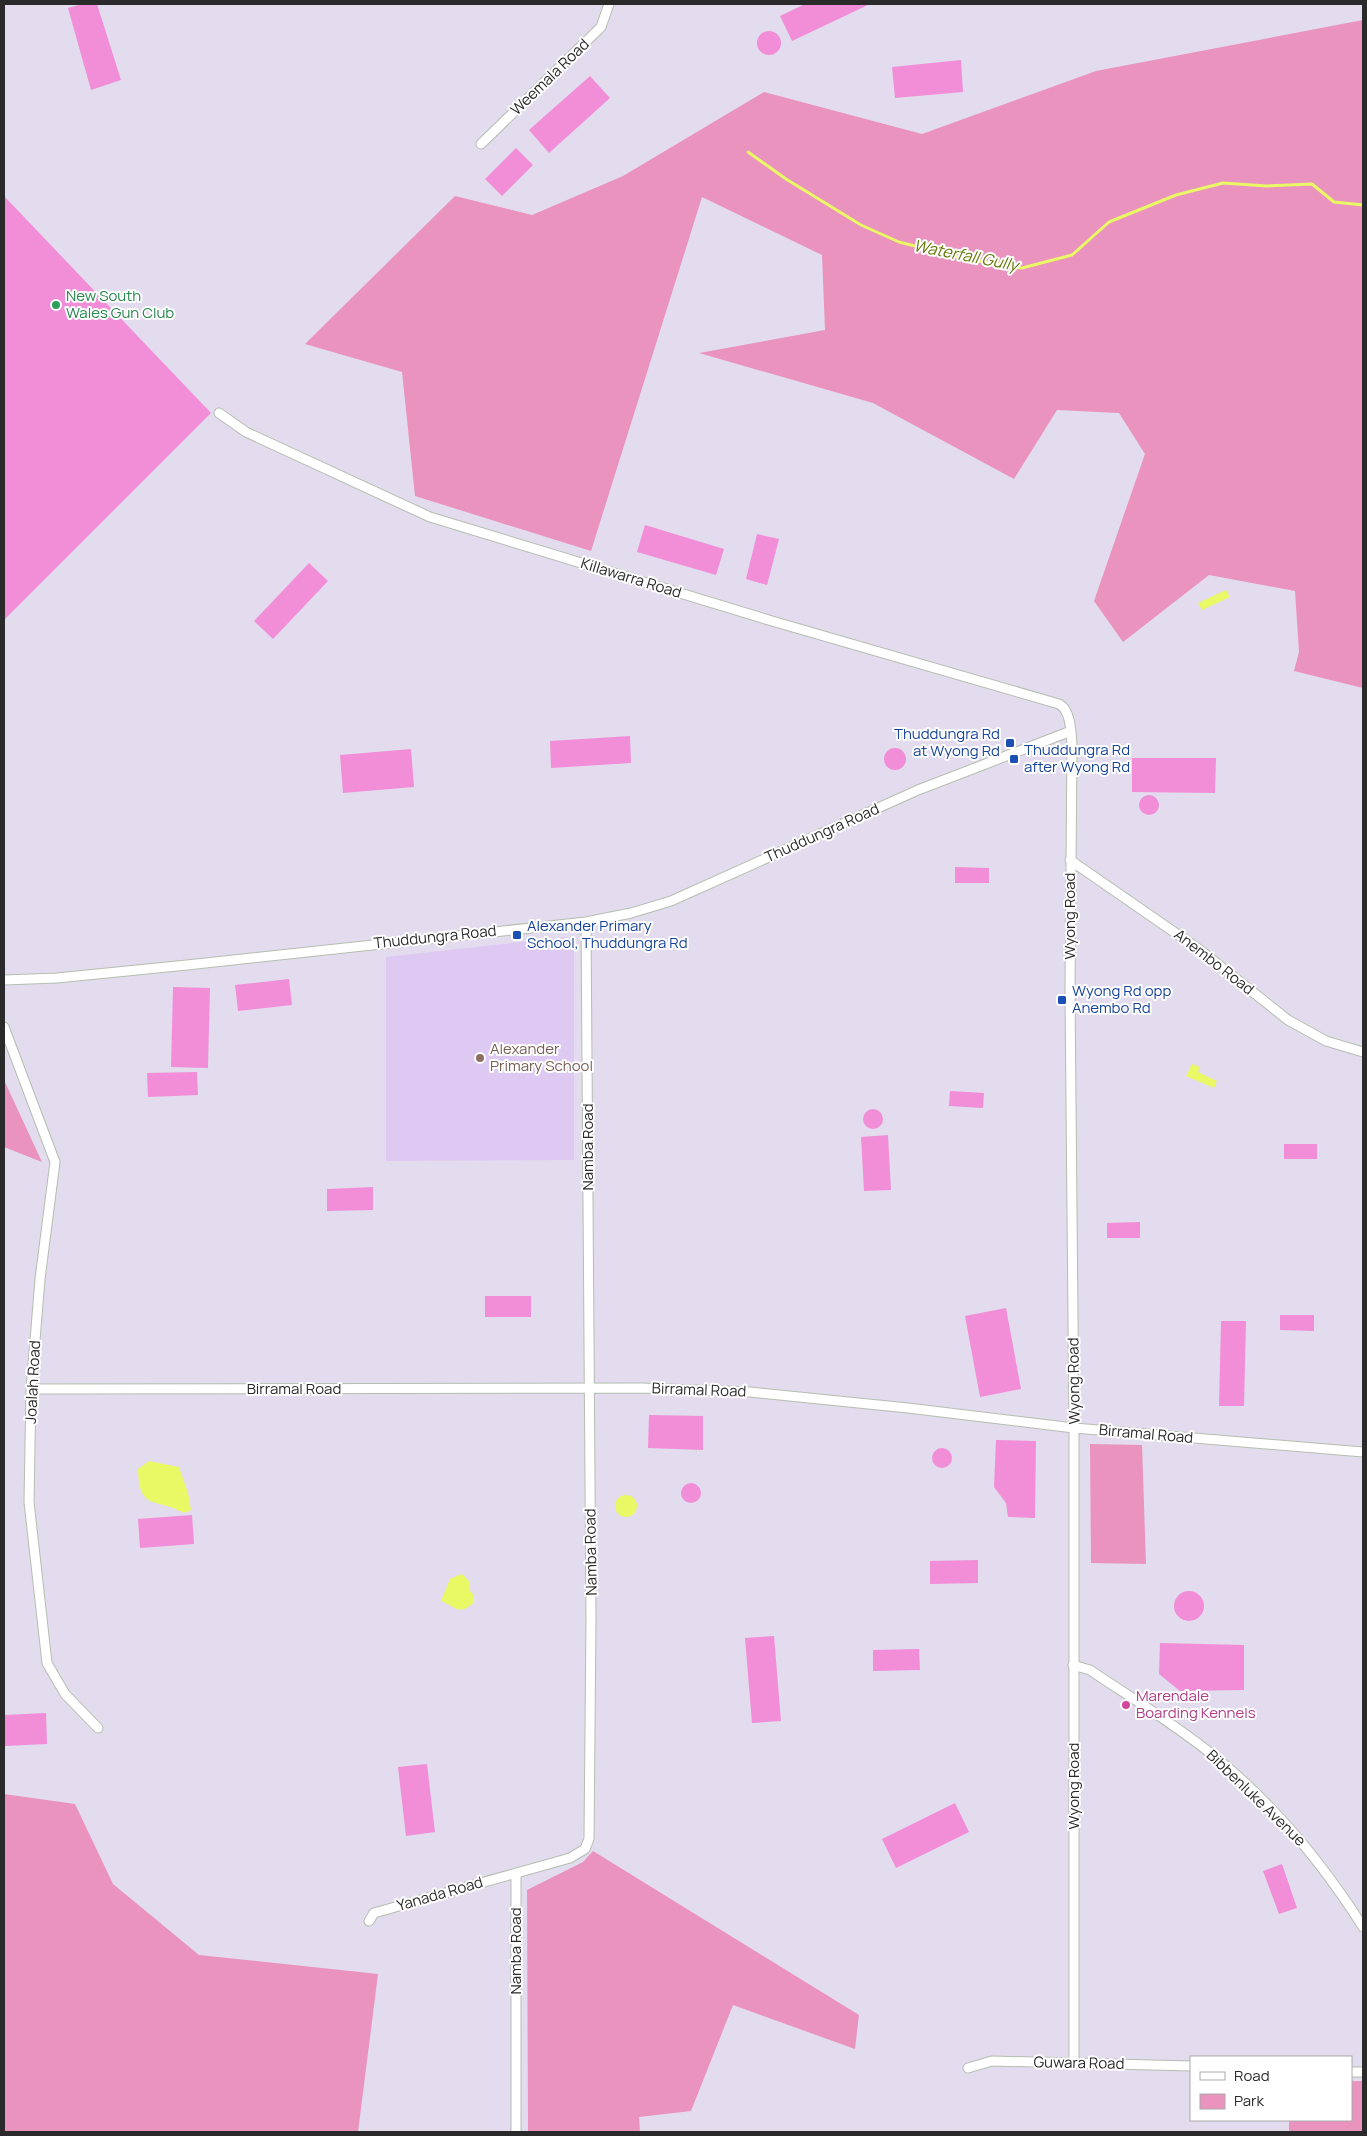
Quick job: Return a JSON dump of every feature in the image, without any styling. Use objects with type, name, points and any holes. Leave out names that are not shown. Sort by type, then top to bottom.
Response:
[{"type":"street","name":"Weemala Road","points":[[481,144],[600,27],[609,4]]},
{"type":"street","name":"Killawarra Road","points":[[220,413],[246,432],[430,517],[772,621],[1059,704]]},
{"type":"street","name":"Wyong Road","points":[[1059,704],[1063,706],[1067,713],[1071,731],[1074,2062]]},
{"type":"street","name":"Thuddungra Road","points":[[4,980],[57,978],[178,966],[586,922],[631,914],[671,901],[918,790],[1071,731]]},
{"type":"street","name":"Anembo Road","points":[[1070,860],[1165,924],[1294,1024],[1326,1041],[1363,1052]]},
{"type":"street","name":"Namba Road","points":[[516,2132],[516,1872],[577,1855],[585,1849],[589,1839],[591,1619],[586,922]]},
{"type":"street","name":"Joalah Road","points":[[4,1027],[55,1162],[40,1279],[31,1389],[29,1502],[47,1663],[65,1694],[98,1728]]},
{"type":"street","name":"Birramal Road","points":[[31,1389],[642,1388],[750,1392],[908,1408],[1074,1428],[1363,1452]]},
{"type":"street","name":"Bibbenluke Avenue","points":[[1074,1664],[1090,1670],[1197,1743],[1233,1772],[1314,1855],[1334,1881],[1363,1927]]},
{"type":"street","name":"Yanada Road","points":[[369,1921],[374,1913],[516,1872]]},
{"type":"street","name":"Guwara Road","points":[[968,2068],[992,2061],[1190,2066]]},
{"type":"shaded area","points":[[82,4],[97,4],[121,80],[91,90],[68,8]]},
{"type":"shaded area","points":[[805,4],[870,4],[792,41],[780,16]]},
{"type":"shaded area","points":[[769,31],[778,34],[781,43],[778,52],[769,55],[760,52],[757,43],[760,34]]},
{"type":"shaded area","points":[[961,60],[963,92],[895,98],[892,67]]},
{"type":"shaded area","points":[[590,76],[610,98],[549,153],[529,130]]},
{"type":"shaded area","points":[[516,148],[533,165],[502,196],[485,179]]},
{"type":"shaded area","name":"New South Wales Gun Club","points":[[4,196],[211,413],[4,620]]},
{"type":"shaded area","points":[[645,525],[724,549],[716,575],[637,552]]},
{"type":"shaded area","points":[[757,534],[779,539],[767,585],[746,579]]},
{"type":"shaded area","points":[[309,563],[328,581],[273,639],[254,621]]},
{"type":"shaded area","points":[[1226,590],[1230,597],[1202,610],[1198,603]]},
{"type":"shaded area","points":[[630,736],[631,763],[551,768],[550,741]]},
{"type":"shaded area","points":[[895,748],[903,751],[906,759],[903,767],[895,770],[887,767],[884,759],[887,751]]},
{"type":"shaded area","points":[[411,749],[414,787],[343,793],[340,755]]},
{"type":"shaded area","points":[[1132,758],[1216,758],[1215,793],[1132,792]]},
{"type":"shaded area","points":[[1149,795],[1156,798],[1159,805],[1156,812],[1149,815],[1142,812],[1139,805],[1142,798]]},
{"type":"shaded area","points":[[955,867],[989,868],[989,883],[955,883]]},
{"type":"shaded area","name":"Alexander Primary School","points":[[567,937],[574,945],[574,1160],[386,1161],[386,957]]},
{"type":"shaded area","points":[[289,979],[292,1005],[238,1011],[235,985]]},
{"type":"shaded area","points":[[173,987],[210,988],[208,1068],[171,1067]]},
{"type":"shaded area","points":[[1192,1064],[1200,1067],[1198,1072],[1217,1081],[1214,1088],[1186,1076]]},
{"type":"shaded area","points":[[197,1072],[198,1095],[148,1097],[147,1073]]},
{"type":"shaded area","points":[[950,1091],[984,1093],[983,1108],[949,1106]]},
{"type":"shaded area","points":[[873,1109],[880,1112],[883,1119],[880,1126],[873,1129],[866,1126],[863,1119],[866,1112]]},
{"type":"shaded area","points":[[888,1135],[891,1190],[864,1191],[861,1137]]},
{"type":"shaded area","points":[[1284,1144],[1317,1144],[1317,1159],[1284,1159]]},
{"type":"shaded area","points":[[373,1187],[373,1210],[327,1211],[327,1189]]},
{"type":"shaded area","points":[[1140,1222],[1140,1238],[1107,1238],[1107,1223]]},
{"type":"shaded area","points":[[485,1296],[531,1296],[531,1317],[485,1317]]},
{"type":"shaded area","points":[[1006,1308],[1021,1389],[980,1397],[965,1316]]},
{"type":"shaded area","points":[[1280,1315],[1314,1315],[1314,1331],[1280,1330]]},
{"type":"shaded area","points":[[1221,1321],[1246,1321],[1244,1406],[1219,1406]]},
{"type":"shaded area","points":[[649,1415],[703,1416],[703,1450],[648,1448]]},
{"type":"shaded area","points":[[996,1440],[1036,1441],[1035,1518],[1008,1517],[1006,1503],[994,1487]]},
{"type":"shaded area","points":[[942,1448],[949,1451],[952,1458],[949,1465],[942,1468],[935,1465],[932,1458],[935,1451]]},
{"type":"shaded area","points":[[149,1461],[179,1467],[188,1493],[191,1510],[184,1513],[146,1498],[139,1483],[138,1469]]},
{"type":"shaded area","points":[[687,1483],[695,1483],[701,1489],[701,1497],[695,1503],[687,1503],[681,1497],[681,1489]]},
{"type":"shaded area","points":[[626,1495],[634,1498],[637,1506],[634,1514],[626,1517],[618,1514],[615,1506],[618,1498]]},
{"type":"shaded area","points":[[192,1515],[194,1544],[140,1548],[138,1519]]},
{"type":"shaded area","points":[[978,1560],[978,1583],[930,1584],[930,1561]]},
{"type":"shaded area","points":[[462,1574],[470,1582],[469,1590],[474,1595],[474,1602],[461,1610],[441,1601],[450,1579]]},
{"type":"shaded area","points":[[1189,1591],[1200,1595],[1204,1606],[1200,1617],[1189,1621],[1178,1617],[1174,1606],[1178,1595]]},
{"type":"shaded area","points":[[774,1636],[781,1721],[752,1723],[745,1638]]},
{"type":"shaded area","points":[[1160,1643],[1244,1645],[1244,1690],[1180,1691],[1159,1674]]},
{"type":"shaded area","points":[[919,1649],[920,1670],[873,1671],[873,1650]]},
{"type":"shaded area","points":[[46,1713],[47,1744],[4,1746],[4,1715]]},
{"type":"shaded area","points":[[427,1764],[435,1832],[406,1836],[398,1767]]},
{"type":"shaded area","points":[[955,1803],[969,1832],[896,1868],[882,1839]]},
{"type":"shaded area","points":[[1282,1864],[1297,1908],[1279,1914],[1263,1871]]},
{"type":"green space","points":[[1363,20],[1363,688],[1294,671],[1299,652],[1295,591],[1209,575],[1123,642],[1094,601],[1145,454],[1119,413],[1057,410],[1014,479],[873,403],[699,353],[825,330],[822,255],[702,197],[591,551],[415,496],[402,372],[305,344],[455,196],[532,215],[623,176],[764,92],[922,134],[1096,71]]},
{"type":"green space","points":[[4,1080],[42,1162],[4,1147]]},
{"type":"green space","points":[[1090,1444],[1142,1445],[1146,1564],[1091,1563]]},
{"type":"green space","points":[[4,1794],[75,1804],[113,1884],[199,1955],[378,1974],[358,2132],[4,2132]]},
{"type":"green space","points":[[593,1851],[859,2015],[855,2049],[733,2005],[691,2111],[639,2117],[640,2132],[528,2132],[527,1890],[583,1862]]},
{"type":"green space","points":[[1352,2081],[1363,2081],[1363,2132],[1289,2132],[1289,2121],[1352,2121]]},
{"type":"waterway","name":"Waterfall Gully","points":[[748,152],[786,179],[861,225],[899,242],[971,260],[1022,268],[1072,255],[1109,222],[1176,195],[1223,183],[1267,186],[1312,184],[1334,202],[1363,205]]},
{"type":"place","name":"New South Wales Gun Club","points":[[56,305]]},
{"type":"place","name":"Thuddungra Rd at Wyong Rd","points":[[1010,743]]},
{"type":"place","name":"Thuddungra Rd after Wyong Rd","points":[[1014,759]]},
{"type":"place","name":"Alexander Primary School, Thuddungra Rd","points":[[517,935]]},
{"type":"place","name":"Wyong Rd opp Anembo Rd","points":[[1062,1000]]},
{"type":"place","name":"Alexander Primary School","points":[[480,1058]]},
{"type":"place","name":"Marendale Boarding Kennels","points":[[1126,1705]]}]
